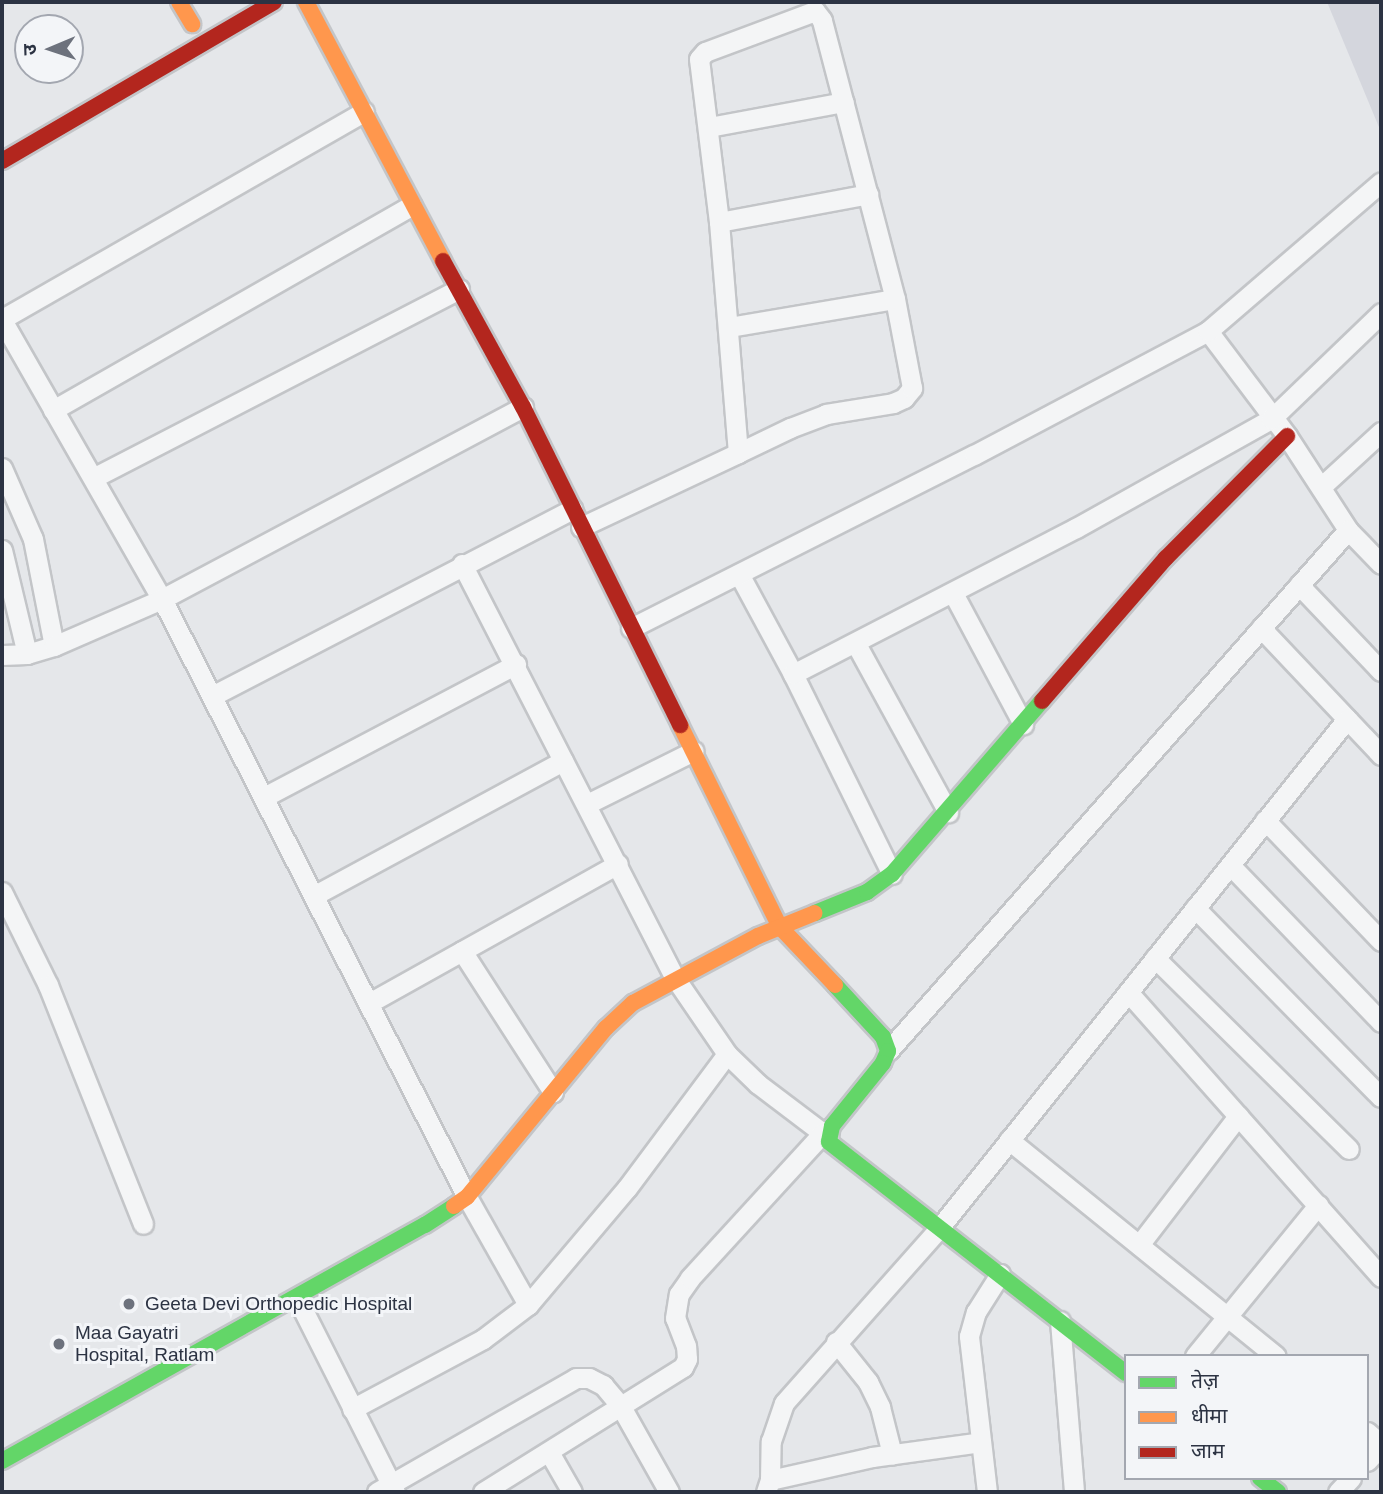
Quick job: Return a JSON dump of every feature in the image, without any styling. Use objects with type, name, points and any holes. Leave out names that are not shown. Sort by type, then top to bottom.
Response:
[{"type":"main road","points":[[179,2],[186,27],[211,13]]},
{"type":"main road","points":[[2,161],[274,2]]},
{"type":"main road","points":[[306,2],[412,205],[523,407],[780,927],[876,1026],[888,1051],[883,1063],[825,1135],[832,1147],[940,1227],[1124,1371]]},
{"type":"main road","points":[[2,1461],[425,1225],[467,1197],[615,1020],[633,1003],[675,978],[780,927],[843,903],[892,874],[1166,558],[1287,436]]},
{"type":"main road","points":[[1263,1480],[1278,1492]]},
{"type":"street","points":[[212,696],[462,564],[738,453],[826,414],[904,398],[912,388],[911,373],[895,299],[819,13],[810,12],[701,56],[699,62],[719,222],[738,453]]},
{"type":"street","points":[[709,127],[844,102]]},
{"type":"street","points":[[364,113],[2,319],[162,599],[467,1197],[528,1305]]},
{"type":"street","points":[[631,628],[1208,331],[1381,182]]},
{"type":"street","points":[[719,222],[868,194]]},
{"type":"street","points":[[53,410],[412,205]]},
{"type":"street","points":[[93,478],[459,289]]},
{"type":"street","points":[[729,327],[895,299]]},
{"type":"street","points":[[793,674],[953,593],[1271,419],[1381,313]]},
{"type":"street","points":[[1208,331],[1271,419],[1287,436],[1322,486],[1348,530],[1381,564]]},
{"type":"street","points":[[2,655],[27,654],[54,646],[162,599],[523,407]]},
{"type":"street","points":[[1322,486],[1381,432]]},
{"type":"street","points":[[2,470],[33,539],[54,646]]},
{"type":"street","points":[[888,1051],[1348,530]]},
{"type":"street","points":[[2,550],[27,654]]},
{"type":"street","points":[[462,564],[516,664],[675,978],[727,1054],[758,1084],[825,1135],[690,1278],[679,1294],[675,1318],[686,1346],[687,1359],[683,1367],[483,1492]]},
{"type":"street","points":[[739,574],[793,674],[892,874]]},
{"type":"street","points":[[1300,585],[1381,671]]},
{"type":"street","points":[[953,593],[1023,724]]},
{"type":"street","points":[[1261,628],[1381,755]]},
{"type":"street","points":[[856,644],[948,812]]},
{"type":"street","points":[[264,797],[516,664]]},
{"type":"street","points":[[981,1442],[892,1454],[768,1486],[771,1441],[784,1403],[940,1227],[1347,719]]},
{"type":"street","points":[[587,804],[694,751]]},
{"type":"street","points":[[315,895],[563,761]]},
{"type":"street","points":[[1265,820],[1381,941]]},
{"type":"street","points":[[369,1003],[618,864]]},
{"type":"street","points":[[1230,864],[1381,1022]]},
{"type":"street","points":[[2,892],[48,985],[143,1224]]},
{"type":"street","points":[[1195,908],[1381,1097]]},
{"type":"street","points":[[462,951],[554,1093]]},
{"type":"street","points":[[1155,958],[1349,1149]]},
{"type":"street","points":[[1128,992],[1381,1278]]},
{"type":"street","points":[[352,1409],[483,1339],[528,1305],[627,1188],[727,1054]]},
{"type":"street","points":[[1139,1244],[1238,1116]]},
{"type":"street","points":[[1009,1140],[1274,1354]]},
{"type":"street","points":[[1196,1354],[1226,1314],[1318,1205]]},
{"type":"street","points":[[987,1492],[969,1336],[976,1312],[1000,1274]]},
{"type":"street","points":[[297,1298],[352,1409],[387,1489],[576,1378],[589,1378],[603,1385],[620,1405],[669,1492]]},
{"type":"street","points":[[1060,1321],[1074,1492]]},
{"type":"street","points":[[836,1342],[868,1382],[880,1407],[892,1454]]},
{"type":"street","points":[[1369,1459],[1381,1445]]},
{"type":"street","points":[[549,1452],[572,1492]]},
{"type":"shaded area","points":[[1327,2],[1381,2],[1381,132]]},
{"type":"traffic: fast","points":[[815,913],[867,892],[892,874],[1042,701]]},
{"type":"traffic: fast","points":[[835,985],[883,1037],[888,1051],[883,1063],[832,1126],[829,1142],[1124,1371]]},
{"type":"traffic: fast","points":[[2,1461],[425,1225],[454,1206]]},
{"type":"traffic: fast","points":[[1263,1480],[1278,1492]]},
{"type":"traffic: slow","points":[[179,2],[192,24]]},
{"type":"traffic: slow","points":[[306,2],[443,261]]},
{"type":"traffic: slow","points":[[680,725],[780,927],[835,985]]},
{"type":"traffic: slow","points":[[454,1206],[467,1197],[606,1028],[633,1003],[758,936],[815,913]]},
{"type":"traffic: jam","points":[[2,161],[274,2]]},
{"type":"traffic: jam","points":[[443,261],[523,407],[680,725]]},
{"type":"traffic: jam","points":[[1042,701],[1166,558],[1287,436]]},
{"type":"place","name":"Geeta Devi Orthopedic Hospital","points":[[129,1304]]},
{"type":"place","name":"Maa Gayatri Hospital, Ratlam","points":[[59,1344]]}]
